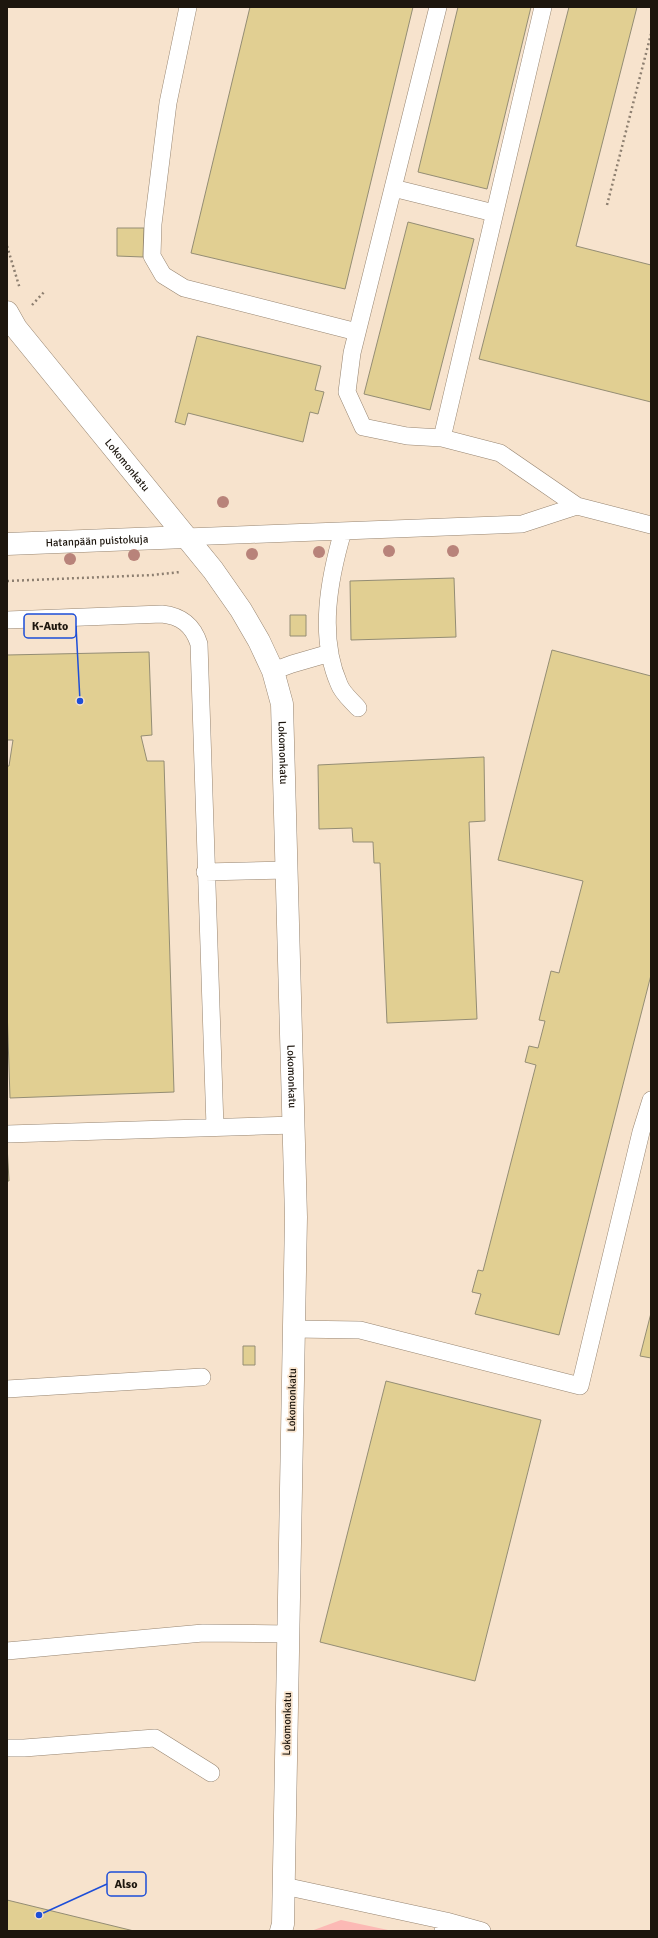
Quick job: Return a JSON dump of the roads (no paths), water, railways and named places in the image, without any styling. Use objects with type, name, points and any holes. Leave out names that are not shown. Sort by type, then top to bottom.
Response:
[{"type":"street","name":"Lokomonkatu","points":[[7,312],[16,328],[186,537],[241,610],[273,671],[282,704],[288,870],[296,1217],[284,1886],[281,1931]]},
{"type":"street","name":"Hatanpään puistokuja","points":[[7,544],[186,537]]},
{"type":"lane","points":[[188,7],[168,103],[153,224],[152,256],[162,275],[184,288],[357,332]]},
{"type":"lane","points":[[438,7],[352,353],[347,392],[363,427],[407,436],[442,438],[500,453],[577,506],[651,525]]},
{"type":"lane","points":[[442,438],[543,7]]},
{"type":"lane","points":[[393,188],[494,214]]},
{"type":"lane","points":[[186,537],[522,524],[577,506]]},
{"type":"lane","points":[[343,531],[332,568],[328,615],[330,653],[339,685],[358,708]]},
{"type":"lane","points":[[7,620],[162,614],[174,615],[184,620],[196,636],[199,644],[205,872],[216,1128]]},
{"type":"lane","points":[[273,671],[330,653]]},
{"type":"lane","points":[[205,872],[288,870]]},
{"type":"lane","points":[[294,1329],[360,1330],[580,1386],[641,1132],[651,1100]]},
{"type":"lane","points":[[7,1134],[294,1125]]},
{"type":"lane","points":[[7,1389],[202,1377]]},
{"type":"lane","points":[[7,1651],[203,1633],[288,1634]]},
{"type":"lane","points":[[7,1748],[155,1738],[210,1773]]},
{"type":"lane","points":[[284,1886],[444,1926],[482,1931]]},
{"type":"place","name":"K-Auto","points":[[80,701]]},
{"type":"place","name":"Also","points":[[39,1915]]}]
